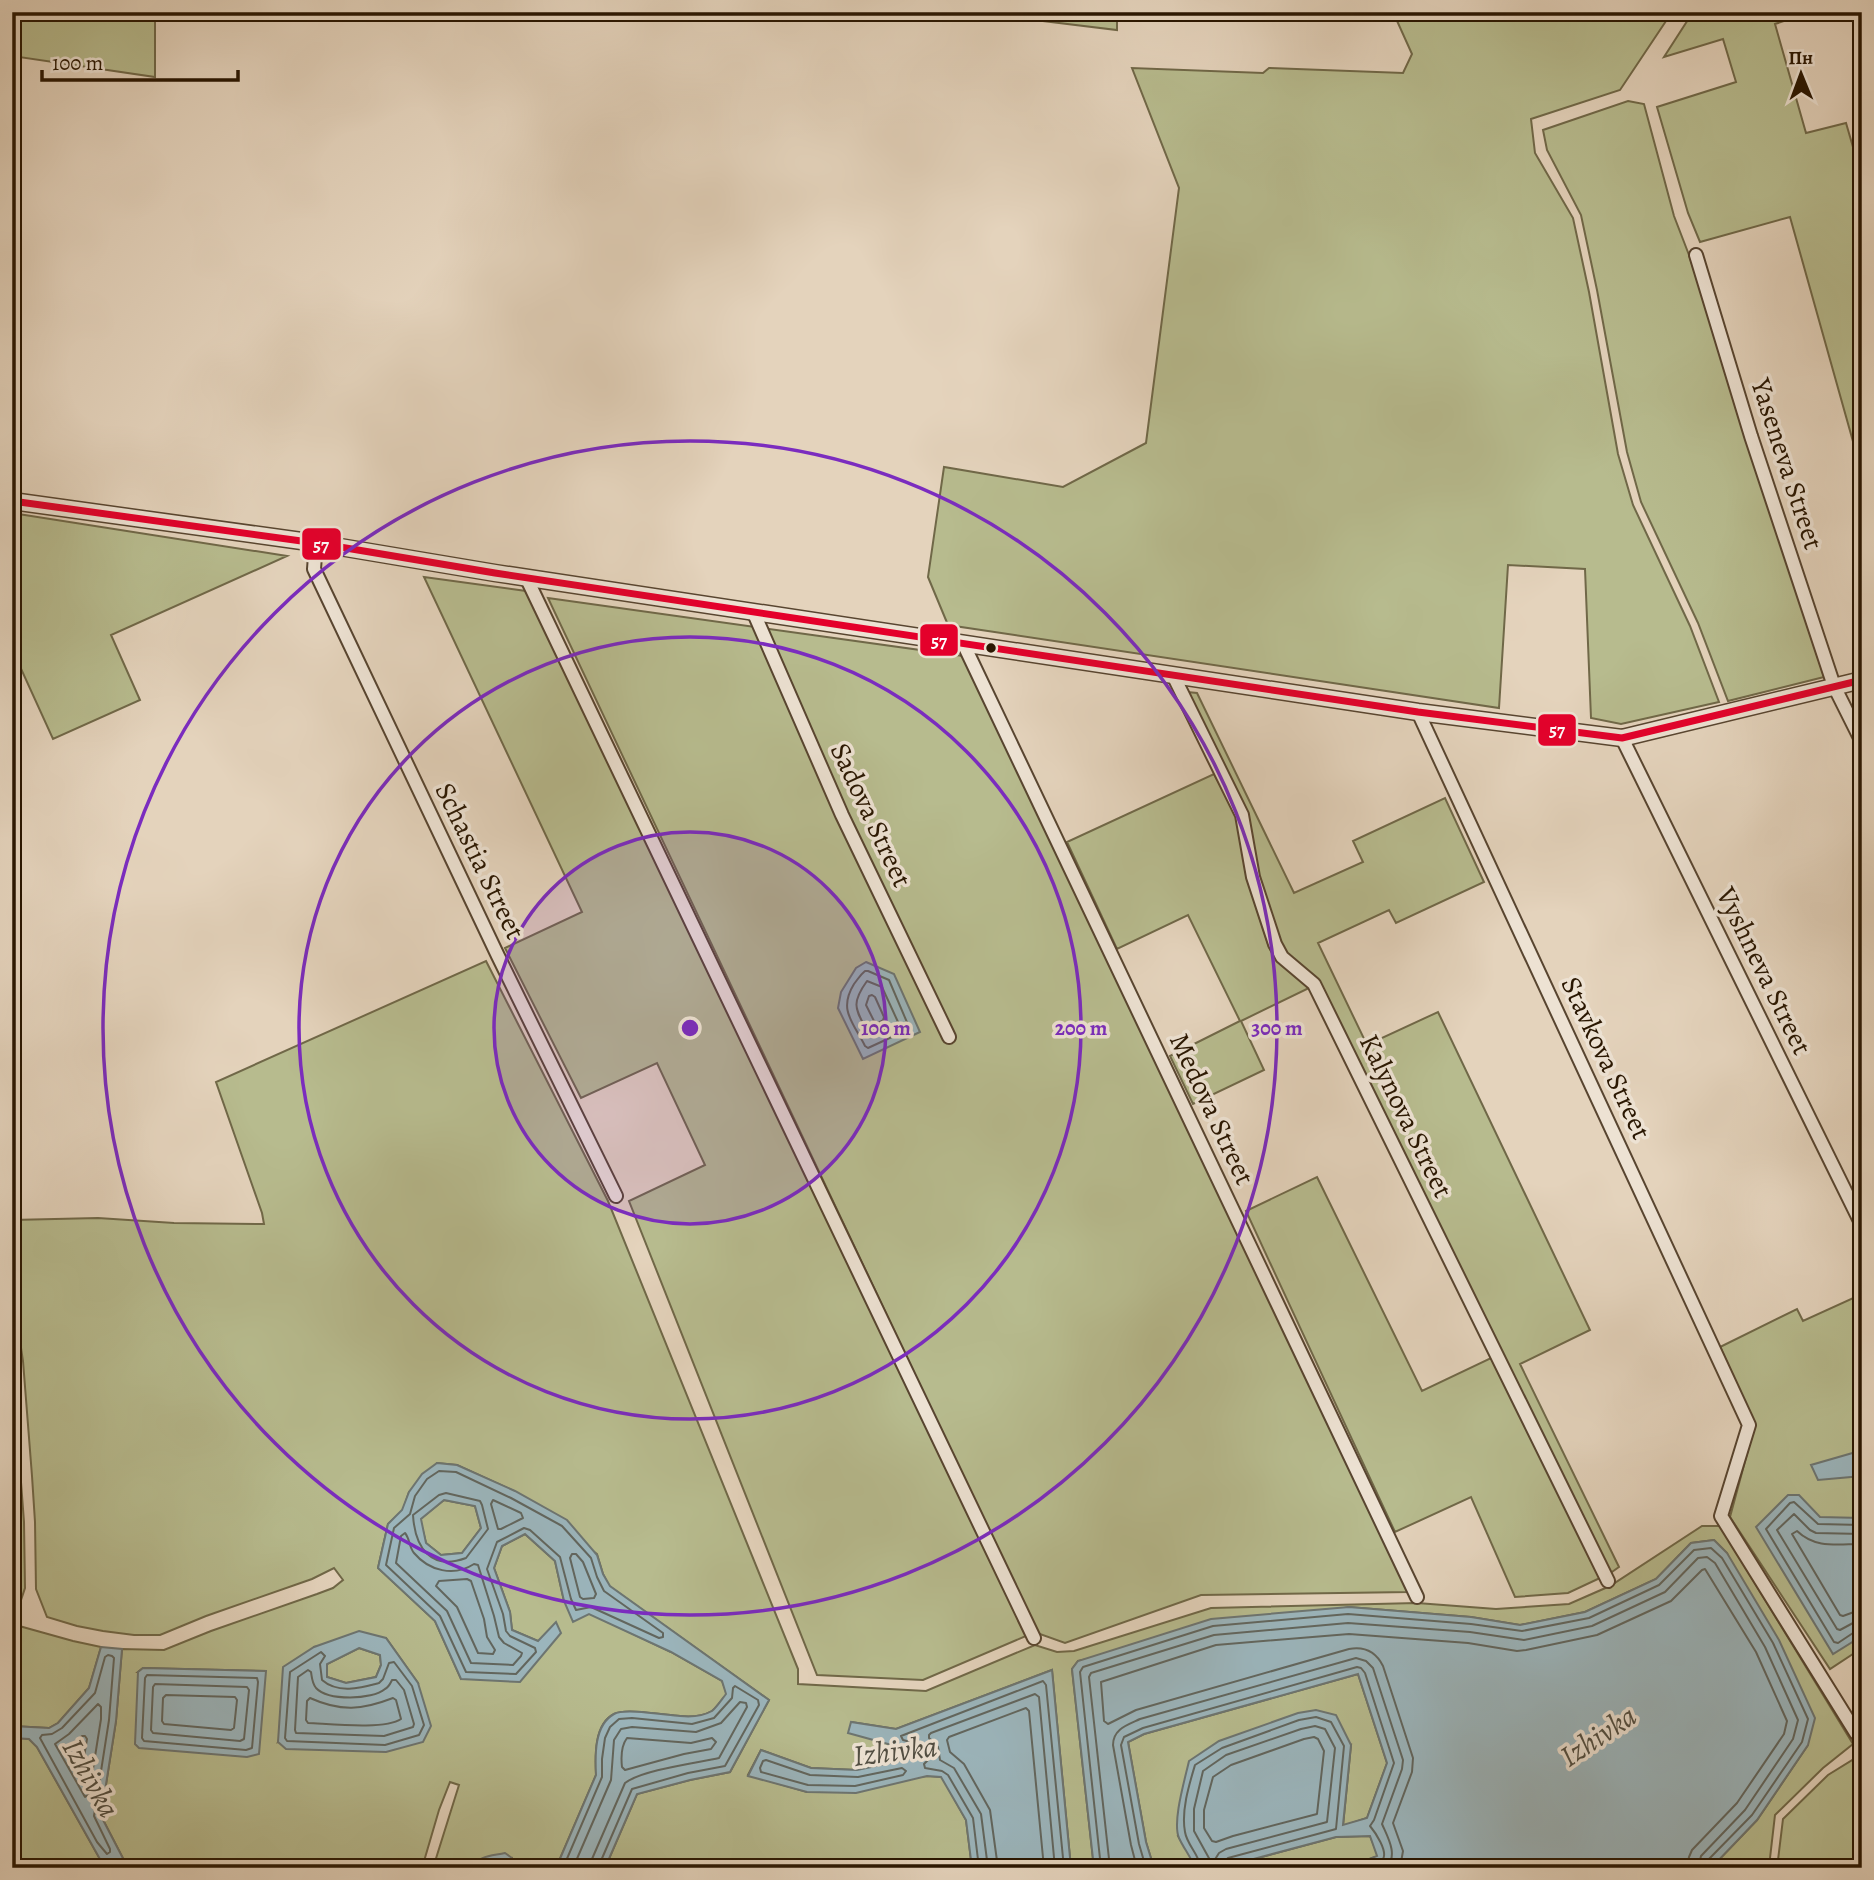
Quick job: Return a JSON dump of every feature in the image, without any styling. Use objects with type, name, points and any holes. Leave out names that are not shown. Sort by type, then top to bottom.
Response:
[{"type":"street","name":"Yaseneva Street","points":[[1696,256],[1751,436],[1834,686],[1862,742]]},
{"type":"street","points":[[12,501],[316,543],[1418,712],[1622,738],[1862,680]]},
{"type":"street","name":"Schastia Street","points":[[316,543],[314,569],[498,956],[617,1196]]},
{"type":"street","points":[[526,577],[1034,1638]]},
{"type":"street","name":"Sadova Street","points":[[752,611],[842,815],[949,1037]]},
{"type":"street","name":"Medova Street","points":[[962,643],[1417,1597]]},
{"type":"street","name":"Kalynova Street","points":[[1173,675],[1242,814],[1253,877],[1275,944],[1282,957],[1314,984],[1608,1581]]},
{"type":"street","name":"Stavkova Street","points":[[1418,712],[1749,1425],[1721,1516],[1856,1733],[1862,1738]]},
{"type":"street","name":"Vyshneva Street","points":[[1622,738],[1862,1225]]},
{"type":"green space","points":[[12,12],[155,12],[155,77],[12,56]]},
{"type":"green space","points":[[968,12],[1117,12],[1117,30]]},
{"type":"green space","points":[[1393,12],[1672,12],[1620,90],[1531,119],[1535,153],[1573,218],[1618,454],[1633,505],[1690,626],[1719,702],[1621,724],[1591,718],[1585,569],[1508,565],[1499,708],[948,625],[928,577],[944,467],[1063,487],[1146,443],[1179,188],[1132,68],[1263,73],[1269,68],[1403,73],[1412,54]]},
{"type":"green space","points":[[1693,12],[1811,12],[1775,24],[1806,133],[1846,123],[1862,178],[1862,273],[1859,274],[1862,285],[1862,443],[1854,445],[1790,217],[1700,242],[1688,213],[1657,107],[1736,82],[1723,39],[1664,57]]},
{"type":"green space","points":[[1628,101],[1644,104],[1674,216],[1689,255],[1824,677],[1728,701],[1698,623],[1641,502],[1627,452],[1581,215],[1547,150],[1543,130]]},
{"type":"green space","points":[[12,513],[287,556],[111,635],[140,700],[53,739],[12,649]]},
{"type":"green space","points":[[424,577],[526,591],[1026,1636],[923,1680],[817,1675],[629,1201],[705,1165],[657,1063],[581,1098],[505,948],[582,912]]},
{"type":"green space","points":[[548,598],[963,656],[1409,1592],[1201,1595],[1065,1643],[1037,1633]]},
{"type":"green space","points":[[1187,692],[1197,693],[1294,893],[1363,862],[1353,841],[1445,798],[1484,882],[1396,923],[1389,910],[1318,943],[1367,1045],[1438,1012],[1590,1330],[1520,1364],[1619,1567],[1609,1574],[1318,981],[1285,955],[1257,876],[1247,813]]},
{"type":"green space","points":[[1214,774],[1237,816],[1247,879],[1269,947],[1277,961],[1309,988],[1241,1021],[1264,1070],[1193,1104],[1170,1056],[1240,1021],[1188,915],[1117,949],[1067,842]]},
{"type":"green space","points":[[486,961],[608,1201],[798,1669],[798,1684],[926,1691],[1035,1645],[1057,1652],[1074,1651],[1211,1608],[1417,1603],[1496,1609],[1569,1604],[1610,1586],[1702,1526],[1720,1526],[1853,1744],[1823,1768],[1775,1815],[1770,1858],[1766,1868],[1709,1868],[1757,1820],[1808,1745],[1727,1553],[1714,1540],[1691,1543],[1656,1579],[1585,1612],[1520,1625],[1471,1617],[1349,1607],[1078,1661],[1072,1669],[1094,1868],[1071,1868],[1052,1670],[896,1729],[851,1722],[930,1755],[857,1770],[811,1768],[761,1750],[748,1775],[807,1792],[927,1776],[942,1777],[966,1820],[972,1868],[605,1868],[637,1794],[730,1772],[769,1700],[609,1586],[597,1554],[514,1491],[457,1465],[437,1463],[409,1492],[403,1510],[388,1524],[378,1568],[435,1621],[461,1679],[538,1641],[512,1630],[510,1612],[494,1568],[502,1546],[525,1534],[555,1561],[564,1601],[671,1652],[722,1681],[727,1694],[712,1711],[701,1715],[619,1712],[607,1719],[597,1741],[596,1775],[556,1868],[514,1868],[512,1858],[472,1865],[471,1868],[433,1868],[459,1785],[450,1782],[422,1868],[128,1868],[101,1816],[116,1721],[122,1649],[164,1650],[333,1588],[343,1580],[334,1568],[312,1579],[160,1635],[103,1631],[47,1617],[36,1589],[35,1522],[23,1361],[12,1289],[12,1220],[98,1218],[174,1223],[264,1224],[216,1082]],"holes":[[[386,1638],[418,1683],[278,1742],[314,1647]],[[143,1668],[266,1671],[138,1672]]]},
{"type":"green space","points":[[1317,1177],[1422,1391],[1491,1358],[1600,1578],[1568,1593],[1515,1597],[1471,1497],[1395,1532],[1246,1211]]},
{"type":"green space","points":[[1862,1294],[1862,1648],[1830,1669],[1730,1517],[1755,1424],[1720,1347],[1797,1309],[1803,1321]]},
{"type":"green space","points":[[12,1363],[24,1522],[25,1588],[21,1600],[12,1606]]},
{"type":"green space","points":[[444,1500],[475,1506],[481,1528],[462,1553],[441,1555],[426,1543],[420,1519]]},
{"type":"green space","points":[[12,1624],[101,1647],[89,1688],[58,1723],[49,1728],[12,1726]]},
{"type":"green space","points":[[359,1648],[380,1655],[381,1665],[376,1677],[346,1683],[327,1677],[327,1664]]},
{"type":"green space","points":[[1358,1674],[1387,1763],[1367,1818],[1343,1826],[1351,1745],[1178,1836],[1195,1867],[1154,1868],[1146,1842],[1128,1742],[1144,1734]]},
{"type":"green space","points":[[14,1737],[29,1739],[37,1747],[105,1868],[12,1868]]},
{"type":"green space","points":[[1862,1757],[1862,1851],[1859,1853],[1862,1868],[1775,1868],[1783,1819],[1828,1775]]},
{"type":"green space","points":[[1370,1836],[1378,1856],[1339,1868],[1220,1868],[1336,1837]]},
{"type":"water","points":[[866,962],[894,974],[920,1032],[863,1059],[838,1008],[841,992],[856,968]]},
{"type":"water","points":[[1856,1452],[1862,1465],[1862,1476],[1818,1480],[1811,1465]]},
{"type":"water","points":[[437,1463],[457,1465],[515,1491],[567,1520],[597,1555],[610,1586],[769,1700],[730,1772],[637,1794],[605,1868],[556,1868],[596,1775],[597,1742],[607,1719],[619,1712],[688,1716],[708,1713],[726,1694],[722,1681],[671,1652],[589,1614],[573,1622],[564,1601],[555,1561],[525,1534],[502,1546],[494,1568],[510,1612],[512,1630],[538,1641],[556,1622],[561,1633],[520,1682],[461,1679],[435,1621],[378,1568],[388,1524],[402,1510],[409,1492],[422,1474]],"holes":[[[444,1500],[475,1506],[481,1528],[462,1553],[441,1555],[426,1543],[421,1519]]]},
{"type":"water","points":[[1788,1495],[1799,1495],[1820,1517],[1862,1518],[1862,1636],[1833,1654],[1756,1527]]},
{"type":"water","name":"Izhivka","points":[[1714,1540],[1727,1553],[1779,1640],[1815,1718],[1808,1745],[1757,1820],[1713,1866],[1339,1868],[1377,1856],[1370,1836],[1336,1837],[1220,1868],[1195,1868],[1177,1831],[1180,1800],[1189,1761],[1219,1741],[1298,1713],[1316,1710],[1336,1715],[1351,1745],[1343,1825],[1367,1818],[1387,1763],[1358,1674],[1144,1734],[1128,1742],[1146,1842],[1154,1868],[1094,1868],[1072,1669],[1078,1661],[1211,1619],[1349,1607],[1471,1617],[1520,1625],[1585,1612],[1656,1579],[1691,1543]]},
{"type":"water","points":[[359,1631],[386,1638],[418,1683],[431,1726],[423,1742],[386,1752],[286,1749],[278,1742],[283,1667],[314,1647]],"holes":[[[359,1648],[380,1655],[381,1665],[376,1677],[346,1683],[327,1677],[327,1664]]]},
{"type":"water","name":"Izhivka","points":[[101,1647],[122,1649],[116,1721],[101,1816],[128,1868],[105,1868],[37,1747],[29,1739],[12,1738],[12,1726],[49,1728],[58,1723],[89,1688]]},
{"type":"water","points":[[143,1668],[266,1671],[259,1754],[247,1757],[139,1748],[135,1744],[138,1672]]},
{"type":"water","points":[[1052,1670],[1071,1868],[972,1868],[966,1820],[941,1777],[927,1776],[856,1793],[807,1792],[748,1776],[761,1750],[811,1768],[857,1770],[928,1755],[848,1733],[851,1722],[896,1729]]},
{"type":"water","points":[[505,1853],[512,1858],[514,1868],[471,1868],[482,1858]]},
{"type":"transit line","name":"57","points":[[12,501],[316,543],[495,573],[1418,712],[1622,738],[1862,680]]}]
